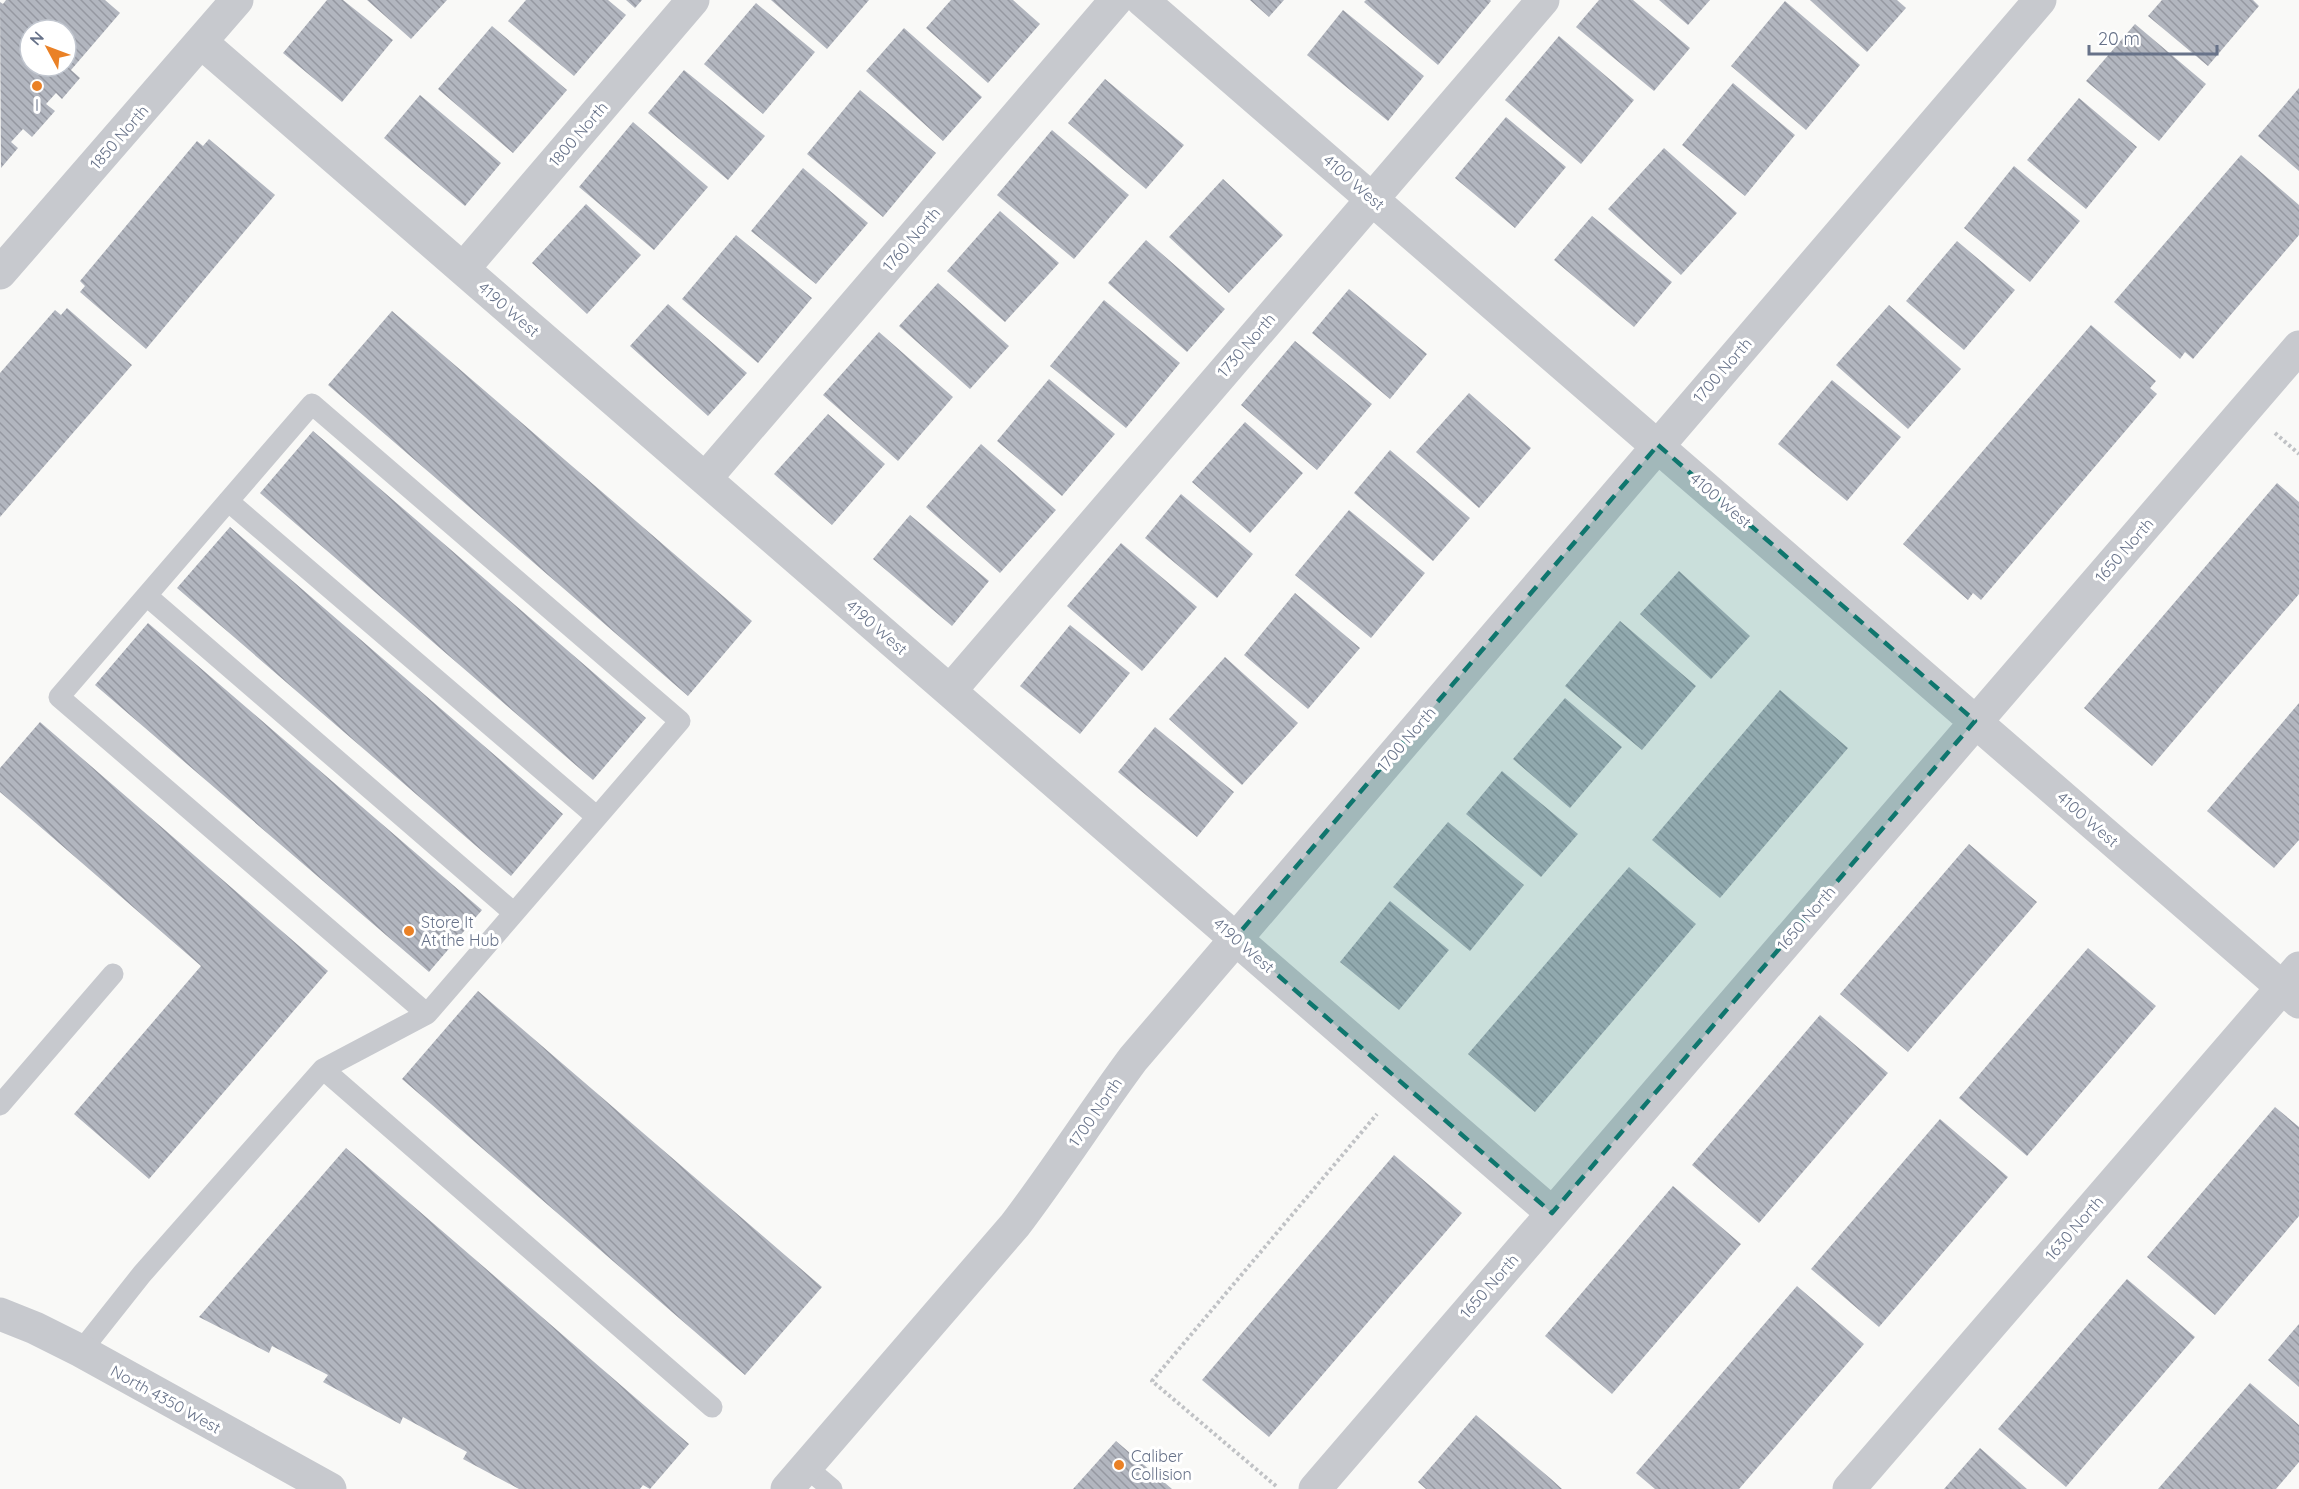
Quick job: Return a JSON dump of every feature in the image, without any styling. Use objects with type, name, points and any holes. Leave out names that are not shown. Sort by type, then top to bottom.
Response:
[{"type":"street","name":"1850 North","points":[[0,273],[237,0]]},
{"type":"street","name":"1800 North","points":[[463,269],[693,0]]},
{"type":"street","name":"1760 North","points":[[705,479],[1116,0]]},
{"type":"street","name":"4100 West","points":[[1142,0],[1975,721],[2293,986]]},
{"type":"street","name":"1730 North","points":[[950,691],[1543,0]]},
{"type":"street","name":"1700 North","points":[[797,1478],[1015,1225],[1133,1059],[2040,0]]},
{"type":"street","name":"4190 West","points":[[201,42],[1552,1213]]},
{"type":"street","name":"1650 North","points":[[1315,1489],[2299,347]]},
{"type":"street","name":"1630 North","points":[[1849,1489],[2293,986]]},
{"type":"street","name":"North 4350 West","points":[[0,1314],[35,1328],[81,1351],[330,1489]]},
{"type":"lane","points":[[81,1351],[142,1274],[323,1069],[427,1014],[680,721],[312,404],[59,697],[427,1014]]},
{"type":"lane","points":[[228,501],[597,817]]},
{"type":"lane","points":[[147,596],[514,913]]},
{"type":"lane","points":[[0,1105],[113,974]]},
{"type":"lane","points":[[323,1069],[712,1407]]},
{"type":"lane","points":[[797,1478],[832,1489]]},
{"type":"path","points":[[2268,427],[2299,454]]},
{"type":"path","points":[[1279,1488],[1152,1381],[1383,1108]]},
{"type":"highlighted area","points":[[1658,445],[1975,721],[1552,1213],[1235,938]]},
{"type":"building","name":"I","points":[[6,0],[105,0],[120,13],[78,62],[78,18],[18,18],[18,78],[80,78],[62,99],[56,93],[46,104],[55,111],[32,137],[23,129],[11,142],[18,148],[1,168],[0,2],[3,4]]},
{"type":"building","points":[[327,0],[343,0],[393,40],[342,102],[283,53]]},
{"type":"building","points":[[367,0],[447,0],[411,39]]},
{"type":"building","points":[[526,0],[608,0],[626,15],[574,76],[508,21]]},
{"type":"building","points":[[626,0],[642,0],[635,8]]},
{"type":"building","points":[[771,0],[869,0],[827,49]]},
{"type":"building","points":[[951,0],[1013,0],[1040,24],[988,83],[926,28]]},
{"type":"building","points":[[1250,0],[1284,0],[1269,17]]},
{"type":"building","points":[[1366,0],[1491,1],[1438,65],[1364,2]]},
{"type":"building","points":[[1599,0],[1633,0],[1690,48],[1654,91],[1576,27]]},
{"type":"building","points":[[1659,0],[1710,0],[1688,25]]},
{"type":"building","points":[[1810,0],[1897,0],[1906,8],[1867,52]]},
{"type":"building","points":[[2162,0],[2253,0],[2259,6],[2208,66],[2148,16]]},
{"type":"building","points":[[1785,1],[1860,65],[1806,130],[1731,66]]},
{"type":"building","points":[[756,3],[815,52],[763,114],[704,64]]},
{"type":"building","points":[[1343,10],[1424,76],[1388,121],[1307,55]]},
{"type":"building","points":[[2135,24],[2206,84],[2159,141],[2086,81]]},
{"type":"building","points":[[492,26],[567,90],[513,153],[438,89]]},
{"type":"building","points":[[904,28],[982,97],[943,141],[866,71]]},
{"type":"building","points":[[1559,36],[1634,100],[1581,164],[1505,100]]},
{"type":"building","points":[[684,70],[765,136],[728,180],[648,113]]},
{"type":"building","points":[[1105,79],[1184,145],[1146,189],[1068,123]]},
{"type":"building","points":[[1733,83],[1795,135],[1745,196],[1682,145]]},
{"type":"building","points":[[2299,88],[2299,171],[2258,136]]},
{"type":"building","points":[[860,90],[936,153],[883,217],[807,154]]},
{"type":"building","points":[[420,95],[501,163],[465,206],[384,138]]},
{"type":"building","points":[[2079,98],[2137,147],[2086,209],[2027,160]]},
{"type":"building","points":[[1506,117],[1566,167],[1515,228],[1455,178]]},
{"type":"building","points":[[633,122],[708,187],[654,250],[579,187]]},
{"type":"building","points":[[1052,130],[1129,195],[1074,259],[997,195]]},
{"type":"building","points":[[209,139],[275,195],[146,349],[80,292],[85,286],[80,281],[197,141],[203,146]]},
{"type":"building","points":[[1664,148],[1737,213],[1681,275],[1608,209]]},
{"type":"building","points":[[2241,155],[2299,205],[2299,235],[2193,359],[2185,352],[2180,359],[2114,302]]},
{"type":"building","points":[[2014,166],[2080,221],[2030,282],[1964,228]]},
{"type":"building","points":[[803,168],[868,223],[816,284],[751,231]]},
{"type":"building","points":[[1223,179],[1283,235],[1229,293],[1169,237]]},
{"type":"building","points":[[586,204],[641,255],[587,314],[532,263]]},
{"type":"building","points":[[1000,211],[1059,263],[1005,322],[947,271]]},
{"type":"building","points":[[1592,216],[1672,282],[1634,327],[1554,260]]},
{"type":"building","points":[[736,235],[812,298],[758,363],[682,299]]},
{"type":"building","points":[[1146,240],[1225,309],[1187,352],[1108,283]]},
{"type":"building","points":[[1957,241],[2015,290],[1964,350],[1906,301]]},
{"type":"building","points":[[938,283],[1009,346],[970,389],[899,326]]},
{"type":"building","points":[[1349,289],[1427,354],[1390,399],[1312,333]]},
{"type":"building","points":[[1104,300],[1180,363],[1126,428],[1050,366]]},
{"type":"building","points":[[668,304],[747,373],[708,416],[630,346]]},
{"type":"building","points":[[1889,305],[1961,369],[1908,429],[1836,365]]},
{"type":"building","points":[[67,308],[132,365],[0,517],[0,373],[55,310],[61,315]]},
{"type":"building","points":[[392,311],[752,621],[688,696],[328,385]]},
{"type":"building","points":[[2091,325],[2156,381],[2150,388],[2157,394],[1981,600],[1973,593],[1968,600],[1903,544]]},
{"type":"building","points":[[879,332],[953,397],[898,461],[823,395]]},
{"type":"building","points":[[1295,341],[1372,404],[1317,470],[1241,405]]},
{"type":"building","points":[[1049,379],[1115,434],[1062,496],[997,441]]},
{"type":"building","points":[[1832,380],[1901,437],[1847,501],[1778,444]]},
{"type":"building","points":[[1469,393],[1531,448],[1479,508],[1416,452]]},
{"type":"building","points":[[828,414],[885,464],[832,525],[774,474]]},
{"type":"building","points":[[1245,422],[1303,473],[1250,533],[1192,482]]},
{"type":"building","points":[[313,431],[646,718],[593,780],[260,493]]},
{"type":"building","points":[[981,444],[1056,510],[1000,573],[926,507]]},
{"type":"building","points":[[1390,450],[1470,518],[1433,561],[1354,493]]},
{"type":"building","points":[[2277,483],[2299,502],[2299,594],[2152,766],[2084,708]]},
{"type":"building","points":[[1181,494],[1253,554],[1217,598],[1145,538]]},
{"type":"building","points":[[1349,510],[1425,573],[1371,638],[1295,575]]},
{"type":"building","points":[[910,515],[989,581],[952,626],[873,559]]},
{"type":"building","points":[[230,527],[563,814],[511,876],[177,588]]},
{"type":"building","points":[[1121,543],[1197,607],[1142,671],[1067,606]]},
{"type":"building","points":[[1679,571],[1750,636],[1711,679],[1640,614]]},
{"type":"building","points":[[1295,593],[1360,648],[1308,709],[1244,655]]},
{"type":"building","points":[[1620,621],[1696,686],[1642,750],[1565,686]]},
{"type":"building","points":[[148,623],[482,910],[429,972],[95,685]]},
{"type":"building","points":[[1070,625],[1130,673],[1080,734],[1020,686]]},
{"type":"building","points":[[1225,657],[1298,723],[1242,785],[1169,719]]},
{"type":"building","points":[[1780,690],[1848,748],[1720,898],[1652,840]]},
{"type":"building","points":[[1565,698],[1622,747],[1570,808],[1513,759]]},
{"type":"building","points":[[2299,703],[2299,840],[2274,868],[2207,811]]},
{"type":"building","points":[[40,722],[328,971],[149,1179],[74,1114],[201,966],[0,792],[0,768]]},
{"type":"building","points":[[1155,727],[1234,792],[1197,837],[1118,772]]},
{"type":"building","points":[[1502,771],[1578,834],[1541,877],[1466,814]]},
{"type":"building","points":[[1448,822],[1524,885],[1470,951],[1393,887]]},
{"type":"building","points":[[1969,844],[2037,902],[1908,1052],[1840,994]]},
{"type":"building","points":[[1629,867],[1696,924],[1535,1112],[1468,1054]]},
{"type":"building","points":[[1390,901],[1449,950],[1399,1010],[1340,962]]},
{"type":"building","points":[[2088,948],[2156,1006],[2027,1156],[1959,1098]]},
{"type":"building","points":[[478,991],[822,1287],[745,1375],[402,1079]]},
{"type":"building","points":[[1820,1015],[1888,1073],[1759,1223],[1692,1165]]},
{"type":"building","points":[[2275,1107],[2299,1127],[2299,1216],[2215,1315],[2147,1257]]},
{"type":"building","points":[[1940,1119],[2008,1177],[1879,1327],[1811,1269]]},
{"type":"building","points":[[346,1148],[689,1444],[650,1489],[643,1485],[640,1489],[519,1489],[463,1459],[467,1452],[403,1417],[400,1424],[323,1382],[328,1375],[272,1346],[269,1353],[199,1317]]},
{"type":"building","points":[[1394,1155],[1462,1213],[1269,1437],[1202,1380]]},
{"type":"building","points":[[1673,1186],[1741,1244],[1612,1394],[1545,1336]]},
{"type":"building","points":[[2127,1279],[2195,1337],[2066,1487],[1998,1429]]},
{"type":"building","points":[[1797,1286],[1864,1344],[1739,1489],[1655,1489],[1636,1473]]},
{"type":"building","points":[[2299,1324],[2299,1387],[2268,1360]]},
{"type":"building","points":[[2250,1383],[2299,1425],[2299,1462],[2276,1489],[2158,1489]]},
{"type":"building","points":[[1476,1415],[1562,1489],[1426,1489],[1418,1482]]},
{"type":"building","name":"Caliber Collision","points":[[1116,1441],[1172,1489],[1073,1489]]},
{"type":"building","points":[[1980,1448],[2027,1489],[1944,1489]]},
{"type":"place","name":"I","points":[[37,86]]},
{"type":"place","name":"Store It At the Hub","points":[[409,931]]},
{"type":"place","name":"Caliber Collision","points":[[1119,1465]]}]
